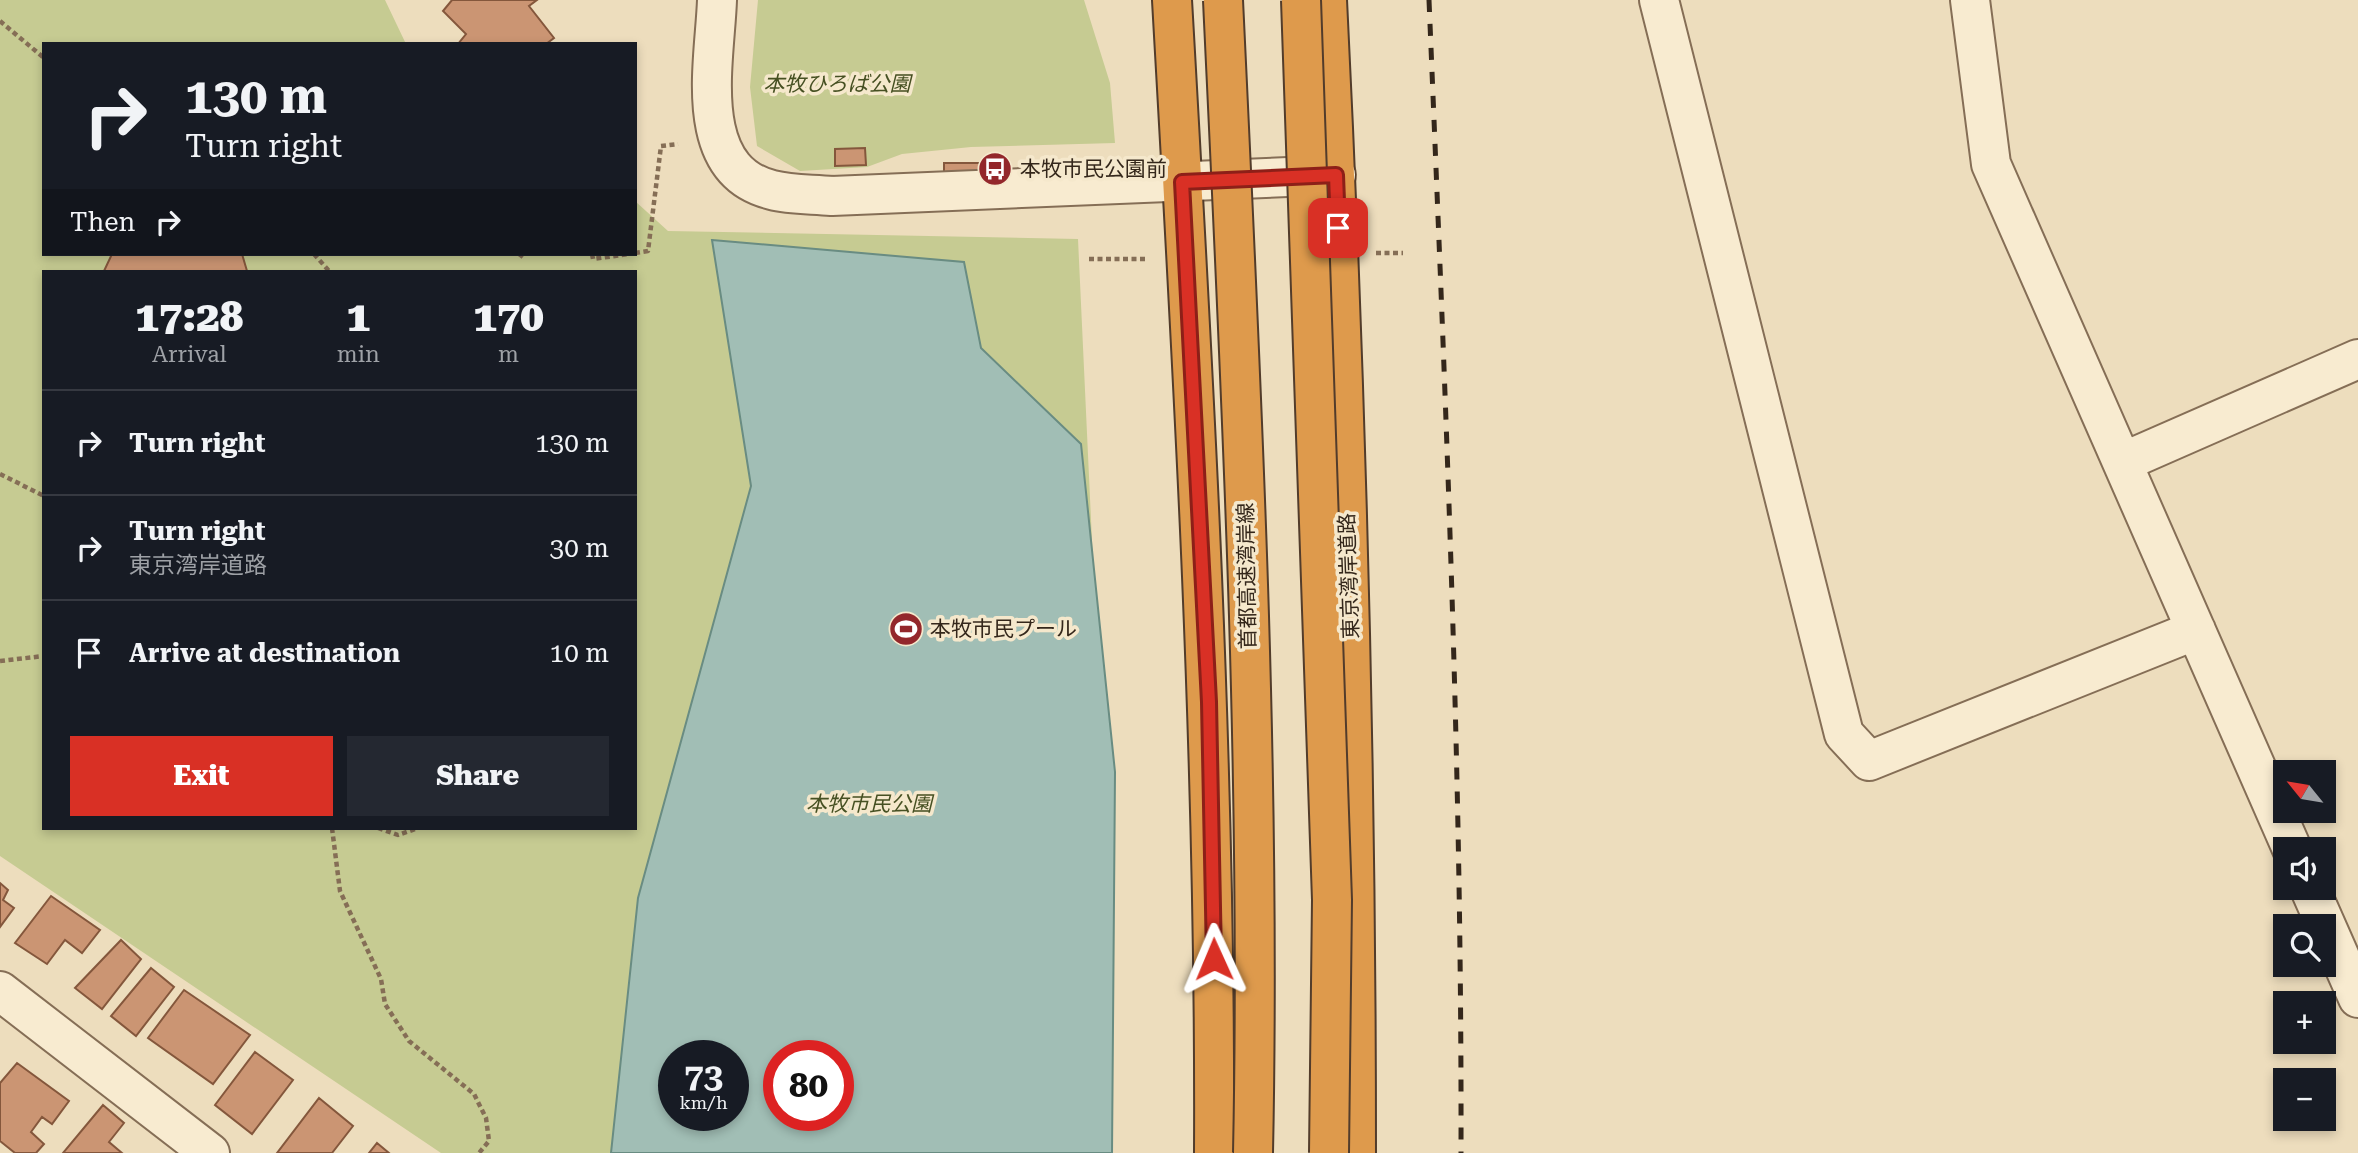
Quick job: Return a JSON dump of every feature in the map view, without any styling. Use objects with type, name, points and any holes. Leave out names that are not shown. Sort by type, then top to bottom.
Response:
[{"type":"highway","name":"首都高速湾岸線","points":[[1223,0],[1244,451],[1255,866],[1253,1153]]},
{"type":"highway","points":[[1301,0],[1332,900],[1329,1153]]},
{"type":"highway","name":"東京湾岸道路","points":[[1327,0],[1336,175],[1353,722],[1356,1153]]},
{"type":"highway","points":[[1171,11],[1209,702],[1215,985],[1214,1153]]},
{"type":"highway","points":[[1356,937],[1375,1153]]},
{"type":"street","points":[[717,0],[711,116],[717,140],[730,161],[749,181],[783,191],[832,196],[1336,175]]},
{"type":"street","points":[[1659,0],[1844,734],[1870,761],[2196,630]]},
{"type":"street","points":[[1970,0],[1991,164],[2287,837]]},
{"type":"street","points":[[2123,462],[2358,359]]},
{"type":"street","points":[[2315,900],[2358,998]]},
{"type":"street","points":[[0,991],[210,1153]]},
{"type":"path","points":[[0,21],[42,56]]},
{"type":"path","points":[[637,253],[648,251],[661,146],[717,140]]},
{"type":"path","points":[[316,256],[328,270]]},
{"type":"path","points":[[592,256],[593,259],[615,256]]},
{"type":"path","points":[[0,474],[42,495]]},
{"type":"path","points":[[0,661],[42,656]]},
{"type":"path","points":[[332,830],[340,891],[381,979],[385,1004],[409,1041],[474,1094],[486,1118],[489,1141],[479,1153]]},
{"type":"path","points":[[384,830],[398,835],[412,830]]},
{"type":"green space","name":"本牧市民公園","points":[[0,0],[385,0],[405,42],[42,42],[42,256],[637,256],[637,203],[668,231],[1078,239],[1104,800],[1096,1153],[441,1153],[0,856]]},
{"type":"green space","name":"本牧ひろば公園","points":[[758,0],[1084,0],[1110,83],[1115,143],[971,147],[902,154],[867,167],[800,171],[757,146],[750,87]]},
{"type":"water","name":"本牧市民プール","points":[[712,240],[964,262],[981,348],[1081,444],[1115,772],[1112,1153],[611,1153],[638,898],[751,486]]},
{"type":"building","points":[[452,0],[537,0],[529,6],[554,38],[549,42],[460,42],[466,34],[443,11]]},
{"type":"building","points":[[865,148],[866,165],[835,166],[835,149]]},
{"type":"building","points":[[944,163],[999,163],[998,173],[944,174]]},
{"type":"building","points":[[111,256],[243,256],[247,270],[104,270]]},
{"type":"building","points":[[0,883],[8,890],[3,900],[14,908],[0,927]]},
{"type":"building","points":[[51,896],[100,930],[82,953],[65,940],[47,964],[15,943]]},
{"type":"building","points":[[121,940],[141,959],[102,1009],[75,988]]},
{"type":"building","points":[[151,968],[174,987],[136,1036],[111,1016]]},
{"type":"building","points":[[184,990],[250,1035],[213,1084],[148,1038]]},
{"type":"building","points":[[255,1052],[293,1080],[252,1134],[215,1105]]},
{"type":"building","points":[[17,1063],[69,1101],[52,1124],[42,1117],[31,1132],[44,1144],[36,1153],[15,1153],[0,1141],[0,1083]]},
{"type":"building","points":[[319,1098],[353,1126],[332,1153],[277,1153]]},
{"type":"building","points":[[103,1105],[124,1123],[109,1142],[122,1153],[63,1153]]},
{"type":"building","points":[[377,1143],[389,1153],[369,1153]]},
{"type":"railway","points":[[1429,0],[1456,720],[1461,1153]]},
{"type":"place","name":"本牧市民公園前","points":[[995,169]]},
{"type":"place","name":"本牧市民プール","points":[[906,629]]},
{"type":"route","points":[[1214,959],[1209,702],[1182,182],[1336,175],[1338,228]]}]
